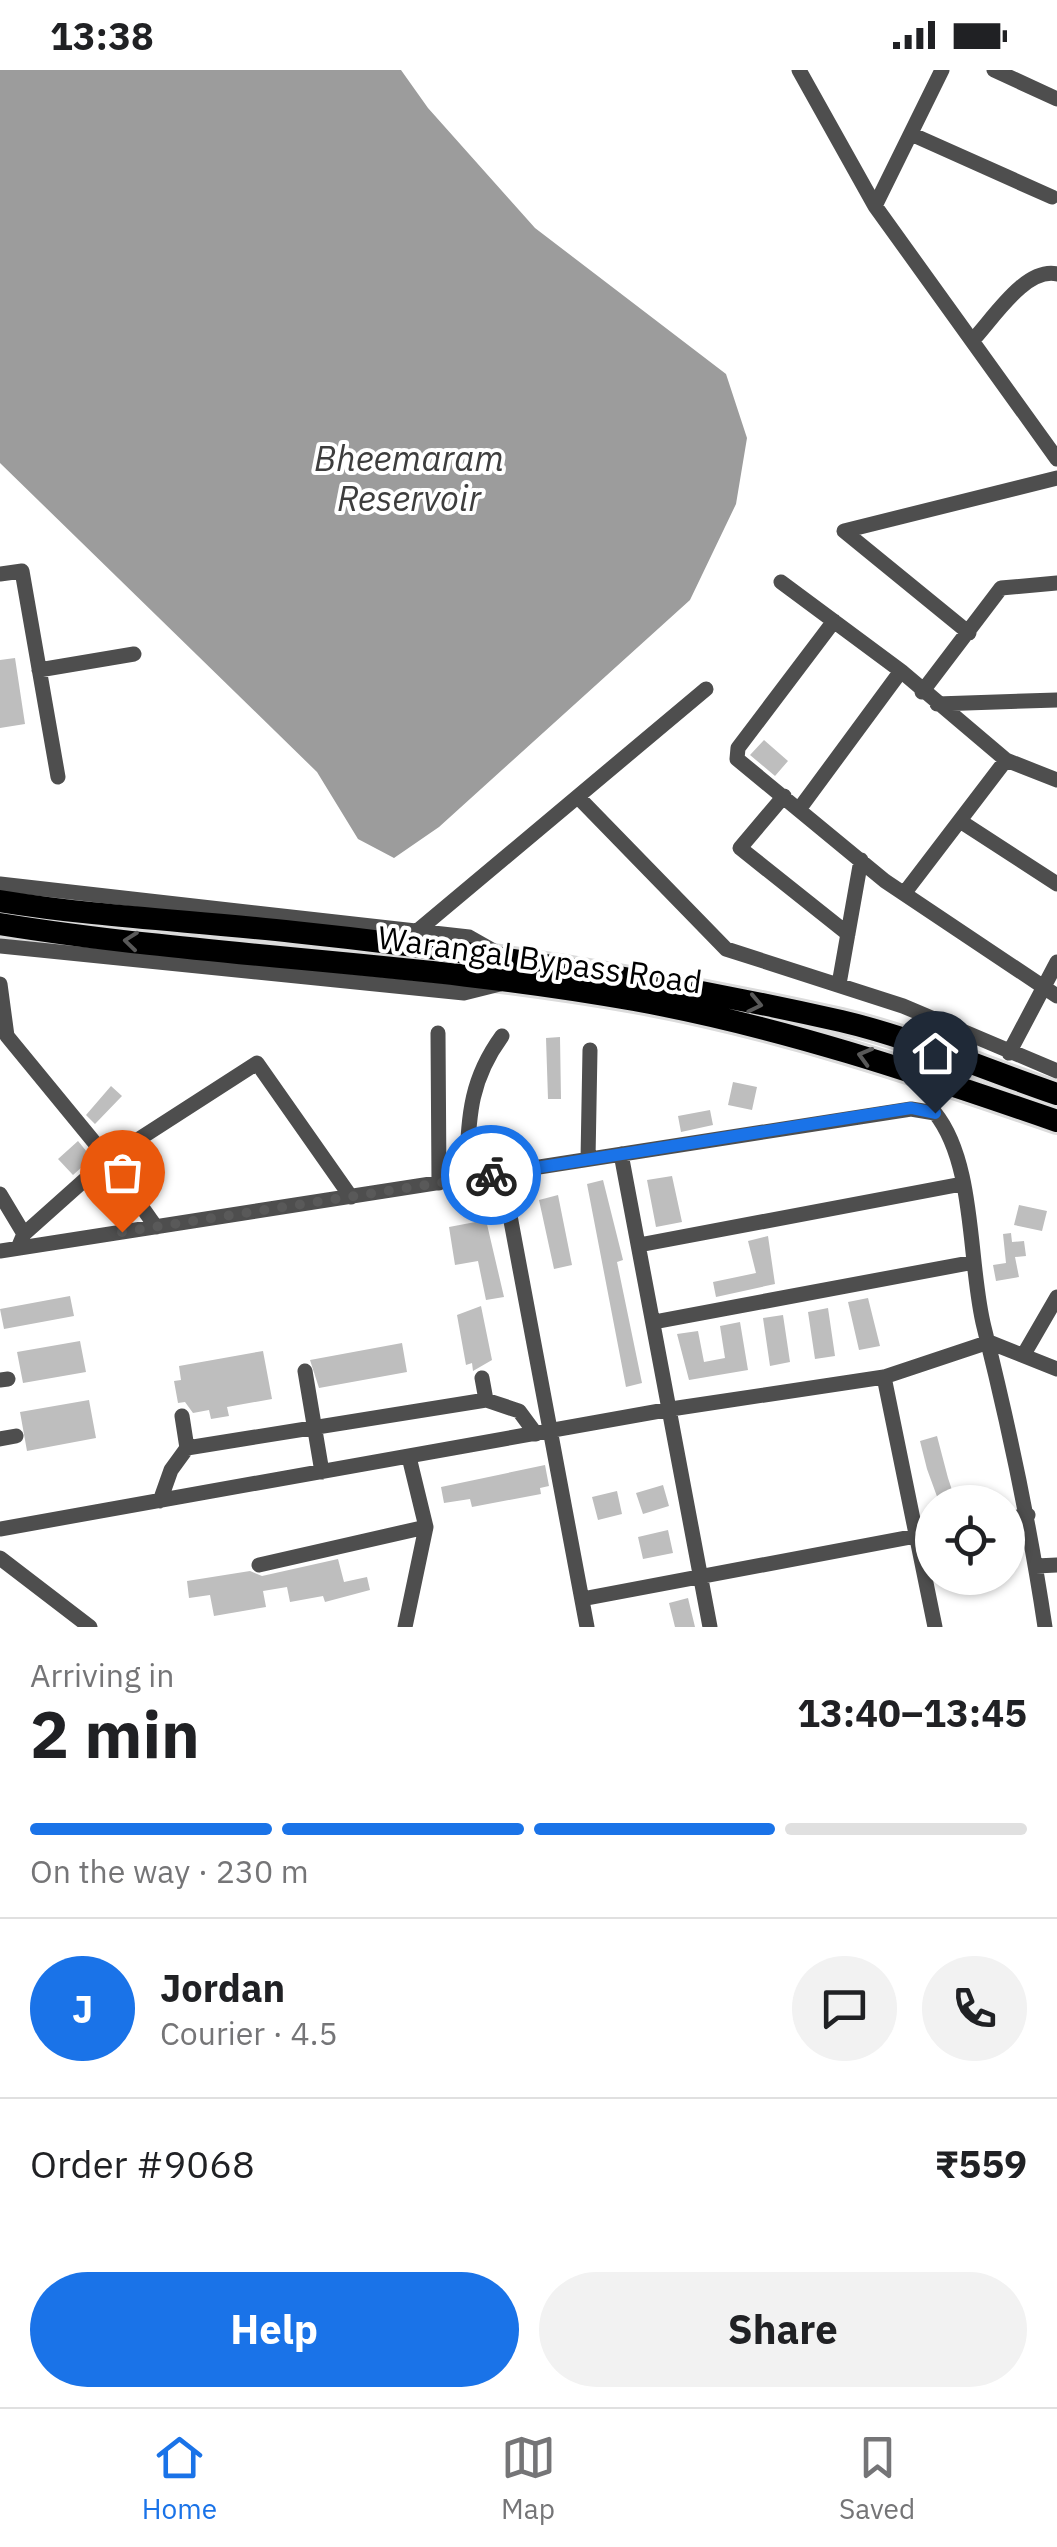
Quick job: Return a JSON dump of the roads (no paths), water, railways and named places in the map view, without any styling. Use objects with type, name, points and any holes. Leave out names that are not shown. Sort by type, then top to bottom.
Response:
[{"type":"highway","name":"Warangal Bypass Road","points":[[0,901],[70,912],[296,932],[509,971],[846,1022],[1057,1094]]},
{"type":"highway","name":"Warangal Bypass Road","points":[[0,924],[509,971],[761,1026],[879,1060],[1057,1121]]},
{"type":"street","points":[[799,70],[875,206],[1057,459]]},
{"type":"street","points":[[875,206],[942,70]]},
{"type":"street","points":[[994,70],[1031,77],[1057,100]]},
{"type":"street","points":[[911,134],[1052,197]]},
{"type":"street","points":[[972,341],[1032,278],[1045,271],[1057,274]]},
{"type":"street","points":[[969,632],[844,530],[1057,478]]},
{"type":"street","points":[[0,574],[22,571],[58,777]]},
{"type":"street","points":[[782,582],[901,671],[1006,760],[1026,771],[1055,773]]},
{"type":"street","points":[[922,692],[1001,588],[1057,583]]},
{"type":"street","points":[[834,621],[736,754],[739,762],[886,881],[906,890],[1057,996]]},
{"type":"street","points":[[39,670],[134,654]]},
{"type":"street","points":[[800,808],[901,671]]},
{"type":"street","points":[[416,932],[706,689]]},
{"type":"street","points":[[937,704],[1057,700]]},
{"type":"street","points":[[906,890],[1006,760]]},
{"type":"street","points":[[784,796],[740,848],[848,934]]},
{"type":"street","points":[[578,797],[726,950],[903,1006],[1057,1071]]},
{"type":"street","points":[[960,821],[1057,884]]},
{"type":"street","points":[[839,984],[861,860]]},
{"type":"street","points":[[0,884],[469,938],[509,971],[464,993],[0,946]]},
{"type":"street","points":[[1009,1052],[1057,962]]},
{"type":"street","points":[[0,984],[3,1038],[108,1159],[156,1227]]},
{"type":"street","points":[[438,1032],[439,1183]]},
{"type":"street","points":[[466,1179],[470,1106],[480,1066],[502,1036]]},
{"type":"street","points":[[588,1159],[590,1050]]},
{"type":"street","points":[[0,1251],[21,1241],[108,1159],[257,1063],[351,1197]]},
{"type":"street","points":[[21,1241],[156,1227],[911,1108],[935,1113],[949,1131],[962,1184],[989,1342],[1028,1515],[1045,1627]]},
{"type":"street","points":[[621,1154],[710,1627]]},
{"type":"street","points":[[502,1173],[554,1430],[587,1627]]},
{"type":"street","points":[[639,1245],[962,1184]]},
{"type":"street","points":[[0,1194],[21,1241]]},
{"type":"street","points":[[654,1322],[974,1262]]},
{"type":"street","points":[[1024,1354],[1057,1297]]},
{"type":"street","points":[[0,1528],[671,1409],[884,1376],[989,1342],[1057,1369]]},
{"type":"street","points":[[305,1371],[322,1472]]},
{"type":"street","points":[[884,1376],[915,1498]]},
{"type":"street","points":[[482,1378],[486,1400]]},
{"type":"street","points":[[160,1501],[171,1470],[187,1448],[486,1400],[519,1411],[536,1434]]},
{"type":"street","points":[[182,1416],[187,1448]]},
{"type":"street","points":[[405,1627],[426,1528],[408,1457]]},
{"type":"street","points":[[260,1565],[426,1528]]},
{"type":"street","points":[[582,1598],[915,1536]]},
{"type":"street","points":[[0,1558],[90,1627]]},
{"type":"street","points":[[1036,1566],[1057,1565]]},
{"type":"street","points":[[931,1595],[934,1627]]},
{"type":"water","name":"Bheemaram Reservoir","points":[[0,70],[401,70],[428,108],[535,228],[726,374],[747,438],[736,504],[690,600],[439,827],[394,858],[358,839],[317,772],[0,463]]}]
